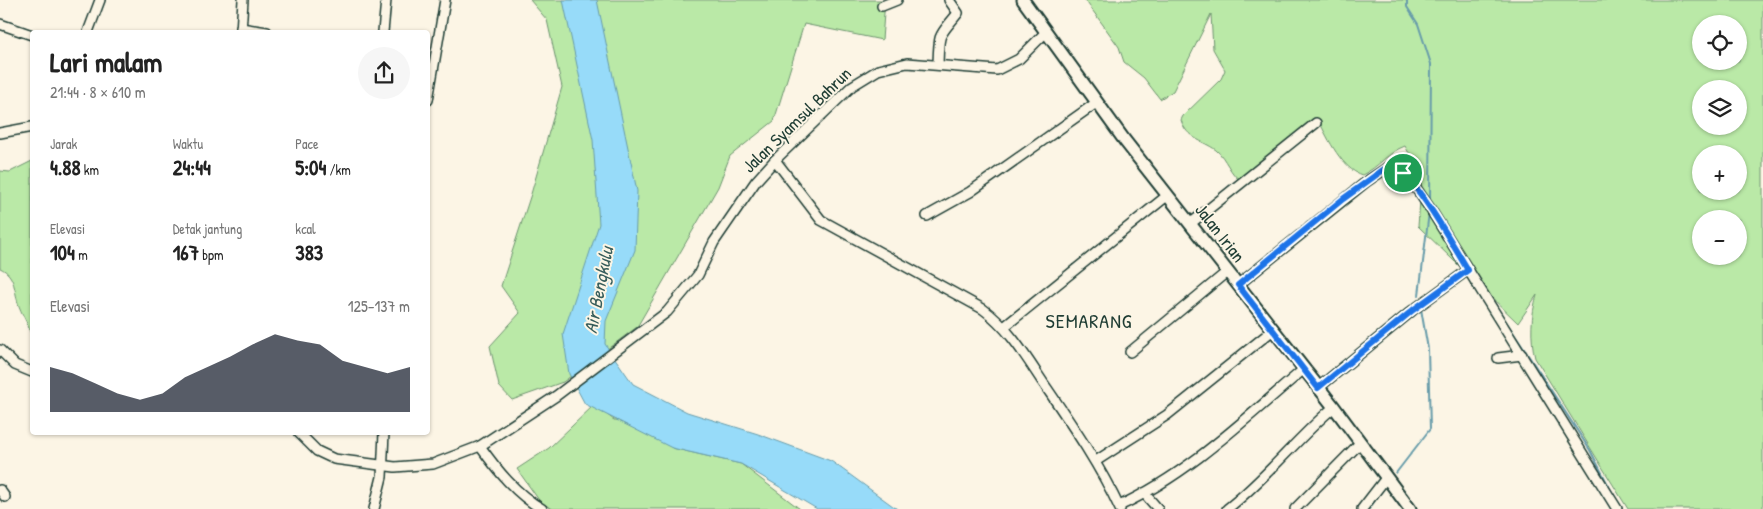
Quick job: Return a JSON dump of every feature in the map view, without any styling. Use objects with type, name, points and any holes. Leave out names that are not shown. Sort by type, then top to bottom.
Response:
[{"type":"main road","name":"Jalan Irian","points":[[1023,0],[1096,103],[1334,407],[1410,509]]},
{"type":"street","points":[[89,30],[100,0]]},
{"type":"street","points":[[241,30],[243,0]]},
{"type":"street","points":[[383,30],[386,0]]},
{"type":"street","points":[[430,88],[445,0]]},
{"type":"street","points":[[882,6],[897,0]]},
{"type":"street","points":[[938,65],[939,36],[942,29],[958,13],[949,0]]},
{"type":"street","points":[[0,24],[30,34]]},
{"type":"street","name":"Jalan Syamsul Bahrun","points":[[480,446],[568,388],[654,322],[687,290],[739,203],[774,160],[852,86],[866,76],[890,66],[907,63],[983,70],[1004,68],[1019,59],[1046,32]]},
{"type":"street","points":[[927,216],[970,192],[1096,103]]},
{"type":"street","points":[[1190,224],[1316,122]]},
{"type":"street","points":[[0,133],[30,127]]},
{"type":"street","points":[[774,160],[815,214],[829,225],[983,309],[1004,326],[1096,461],[1119,508],[1200,456],[1304,369]]},
{"type":"street","points":[[1238,285],[1343,199],[1388,167],[1395,167],[1403,173],[1429,207],[1617,509]]},
{"type":"street","points":[[1004,326],[1168,195]]},
{"type":"street","points":[[1318,388],[1413,310],[1468,270]]},
{"type":"street","points":[[1130,352],[1228,271]]},
{"type":"street","points":[[1096,461],[1167,415],[1273,330]]},
{"type":"street","points":[[0,350],[15,365],[30,371]]},
{"type":"street","points":[[1498,358],[1522,355]]},
{"type":"street","points":[[1227,509],[1252,489],[1314,424],[1334,407]]},
{"type":"street","points":[[301,435],[317,451],[334,459],[382,465],[424,466],[480,446],[523,497],[542,509]]},
{"type":"street","points":[[374,509],[382,477],[382,465],[385,454],[384,435]]},
{"type":"street","points":[[1294,509],[1360,443]]},
{"type":"street","points":[[1362,509],[1386,478]]},
{"type":"street","points":[[1144,493],[1158,509]]},
{"type":"green space","points":[[530,0],[885,0],[882,40],[804,24],[774,121],[730,156],[718,187],[637,327],[563,382],[512,400],[499,386],[490,346],[520,313],[501,286],[531,194],[562,87],[547,20]]},
{"type":"green space","points":[[1085,0],[1763,0],[1763,509],[1628,509],[1535,358],[1532,343],[1532,326],[1533,310],[1537,295],[1518,323],[1418,226],[1422,176],[1405,146],[1362,175],[1348,167],[1342,160],[1319,121],[1314,119],[1241,181],[1219,153],[1191,135],[1181,120],[1221,79],[1225,70],[1213,49],[1211,14],[1173,91],[1160,99],[1144,78],[1124,62],[1119,47]]},
{"type":"green space","points":[[30,162],[30,332],[19,306],[12,279],[0,268],[0,171],[10,172]]},
{"type":"green space","points":[[594,405],[614,420],[645,420],[672,448],[741,464],[800,509],[553,509],[541,503],[517,469],[549,448]]},
{"type":"water","name":"Air Bengkulu","points":[[563,0],[597,0],[637,191],[635,250],[606,321],[605,344],[633,384],[687,412],[758,434],[831,461],[897,509],[817,509],[741,464],[672,448],[585,404],[569,374],[563,334],[599,224],[593,140]]},
{"type":"waterway","points":[[1407,0],[1407,7],[1418,24],[1431,64],[1430,203]]},
{"type":"waterway","points":[[1419,295],[1429,212]]},
{"type":"waterway","points":[[1396,473],[1430,429],[1428,349],[1421,309]]},
{"type":"waterway","points":[[1503,317],[1590,450],[1615,498]]},
{"type":"waterway","points":[[1369,509],[1383,489]]},
{"type":"district","name":"SEMARANG","points":[[1089,321]]},
{"type":"route","points":[[1392,166],[1403,173],[1427,204],[1468,270],[1413,310],[1318,388],[1238,285],[1343,199],[1383,170],[1392,166]]}]
